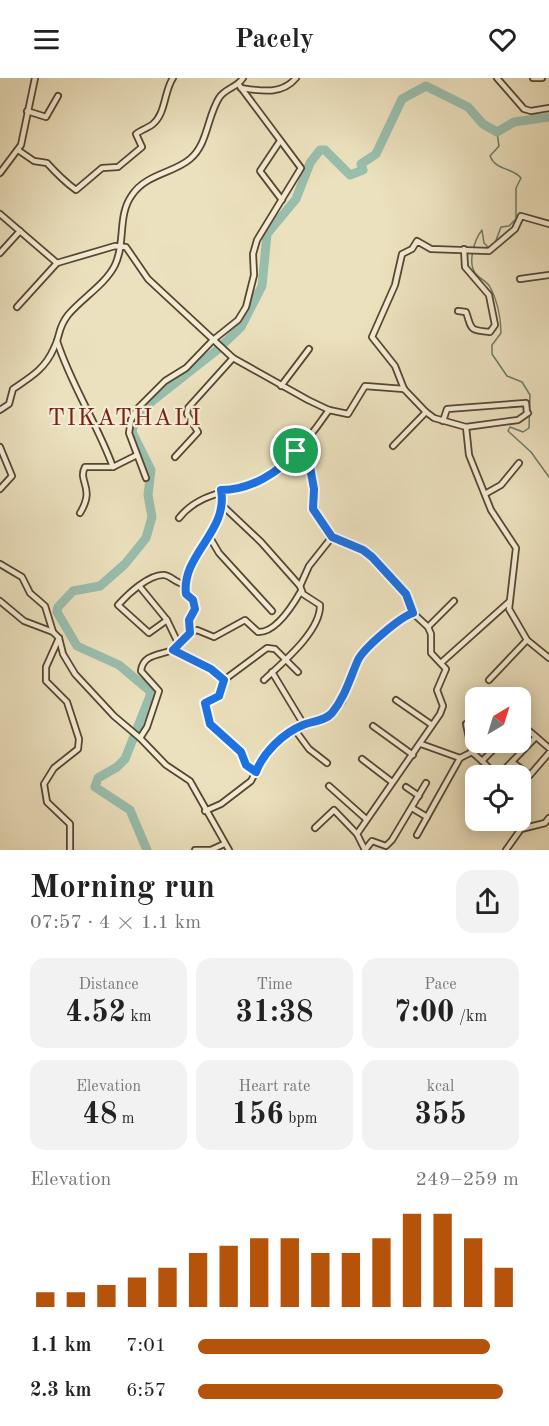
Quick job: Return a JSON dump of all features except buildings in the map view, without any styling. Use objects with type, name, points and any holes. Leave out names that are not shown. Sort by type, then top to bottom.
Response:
[{"type":"street","points":[[0,173],[18,150],[24,133],[35,78]]},
{"type":"street","points":[[18,150],[34,161],[47,163],[58,178],[66,180],[76,190],[102,168],[118,167],[142,147],[136,134],[154,124],[164,104],[167,88],[172,78]]},
{"type":"street","points":[[240,86],[243,78]]},
{"type":"street","points":[[0,410],[9,404],[13,389],[41,370],[57,341],[61,324],[80,302],[106,279],[115,265],[121,246],[123,210],[134,192],[160,173],[191,159],[203,141],[219,98],[225,91],[240,86],[275,90],[292,84],[296,78]]},
{"type":"street","points":[[497,78],[524,109],[531,111],[549,108]]},
{"type":"street","points":[[533,78],[542,78]]},
{"type":"street","points":[[146,478],[128,428],[138,408],[165,381],[186,368],[232,326],[246,307],[254,275],[253,254],[257,240],[301,168],[240,86]]},
{"type":"street","points":[[27,111],[46,117],[58,96]]},
{"type":"street","points":[[280,141],[260,171],[282,200]]},
{"type":"street","points":[[0,214],[57,263]]},
{"type":"street","points":[[443,421],[447,409],[526,403],[527,413],[515,420],[508,419],[466,427],[443,421],[426,412],[404,389],[395,366],[372,338],[395,285],[402,254],[412,249],[419,240],[431,249],[494,249],[517,227],[521,216],[549,224]]},
{"type":"street","points":[[0,254],[20,231]]},
{"type":"street","points":[[17,307],[57,263],[121,246],[126,247],[148,279],[231,356],[281,386],[329,410],[348,414],[365,386],[404,389]]},
{"type":"street","points":[[458,311],[466,312],[470,328],[486,332],[493,330],[495,325],[489,295],[468,274],[465,267],[466,249]]},
{"type":"street","points":[[520,279],[549,275]]},
{"type":"street","points":[[57,341],[71,381],[101,436],[113,467]]},
{"type":"street","points":[[281,386],[309,349]]},
{"type":"street","points":[[175,457],[198,432],[187,414],[188,408],[231,356]]},
{"type":"street","points":[[179,518],[199,500],[221,490],[233,489],[273,473],[296,451],[300,441],[310,435],[329,410]]},
{"type":"street","points":[[393,446],[426,412]]},
{"type":"street","points":[[466,427],[469,455],[496,521],[516,548],[511,571],[513,591],[509,609],[527,640],[549,658]]},
{"type":"street","points":[[0,450],[12,476],[0,489]]},
{"type":"street","points":[[296,451],[310,467],[314,489],[313,509],[332,537],[363,550],[406,594],[413,613],[428,627],[432,638],[431,653],[442,662],[446,670],[437,690],[444,706],[421,744],[357,834]]},
{"type":"street","points":[[80,513],[88,495],[82,475],[85,467],[113,467],[138,455]]},
{"type":"street","points":[[485,494],[501,485],[519,463]]},
{"type":"street","points":[[190,633],[189,620],[195,609],[193,600],[186,594],[185,584],[190,569],[223,506],[221,490]]},
{"type":"street","points":[[223,506],[261,542],[301,589],[318,601],[320,609],[308,635],[264,680]]},
{"type":"street","points":[[209,536],[219,553],[272,611]]},
{"type":"street","points":[[140,738],[147,727],[159,691],[141,671],[141,667],[148,658],[173,650],[190,633],[197,630],[214,638],[245,620],[258,632],[264,632],[290,610],[309,566],[332,537]]},
{"type":"street","points":[[0,564],[22,577],[30,593],[45,606],[53,632]]},
{"type":"street","points":[[167,620],[149,633],[118,606],[156,575],[167,575],[178,583],[185,584]]},
{"type":"street","points":[[140,587],[167,620],[179,645]]},
{"type":"street","points":[[0,601],[24,621],[53,632],[60,638],[66,662],[114,716],[140,738],[166,765],[187,777],[229,850]]},
{"type":"street","points":[[428,627],[454,601]]},
{"type":"street","points":[[442,662],[509,602]]},
{"type":"street","points":[[205,811],[221,804],[251,781],[264,756],[295,730],[331,715],[342,702],[348,683],[365,650],[400,618],[413,613]]},
{"type":"street","points":[[60,638],[46,667],[46,681],[67,702],[79,739],[78,749],[54,768],[44,784],[47,802],[70,824],[70,850]]},
{"type":"street","points":[[489,680],[527,640]]},
{"type":"street","points":[[256,772],[246,765],[241,752],[208,721],[205,703],[219,696],[224,680],[267,648],[275,649],[298,672]]},
{"type":"street","points":[[173,650],[211,669],[224,680]]},
{"type":"street","points":[[272,672],[304,725]]},
{"type":"street","points":[[396,700],[432,725]]},
{"type":"street","points":[[373,726],[413,755]]},
{"type":"street","points":[[295,730],[309,748],[327,763]]},
{"type":"street","points":[[512,762],[530,775],[549,751],[531,732]]},
{"type":"street","points":[[509,765],[536,737]]},
{"type":"street","points":[[421,744],[460,758]]},
{"type":"street","points":[[417,835],[460,758],[470,753]]},
{"type":"street","points":[[473,753],[486,765]]},
{"type":"street","points":[[482,761],[490,753]]},
{"type":"street","points":[[362,759],[392,782]]},
{"type":"street","points":[[315,828],[334,810],[357,834],[365,850],[372,841],[386,846],[426,783]]},
{"type":"street","points":[[329,786],[366,819]]},
{"type":"street","points":[[406,787],[419,796]]},
{"type":"street","points":[[412,808],[427,817]]},
{"type":"street","points":[[506,850],[521,829],[544,822],[549,818]]},
{"type":"street","points":[[195,850],[210,850],[224,844]]},
{"type":"waterway","points":[[147,850],[130,810],[95,787],[98,778],[117,767],[125,759],[150,691],[119,665],[77,646],[57,612],[58,607],[73,591],[100,586],[125,564],[146,538],[152,517],[148,495],[151,470],[132,432],[134,424],[151,402],[217,350],[241,327],[262,286],[267,234],[296,199],[310,163],[320,150],[325,150],[350,175],[363,170],[361,164],[376,154],[402,99],[426,86],[468,107],[483,124],[497,132],[514,122],[549,117]]},
{"type":"waterway","points":[[495,243],[501,227],[509,226],[516,219],[516,188],[521,178],[500,167],[490,156],[499,146],[497,132]]},
{"type":"waterway","points":[[489,248],[484,243],[482,230],[474,246],[472,264],[476,274],[490,287],[498,309],[501,333],[492,345],[492,354],[507,376],[522,382],[530,395],[529,428],[523,432],[510,427],[508,431],[531,452],[549,477]]},
{"type":"district","name":"TIKATHALI","points":[[125,417]]},
{"type":"route","points":[[296,451],[310,467],[314,489],[313,509],[332,537],[363,550],[383,567],[406,594],[413,613],[400,618],[365,650],[348,683],[342,702],[331,715],[289,733],[268,751],[256,772],[246,765],[243,754],[234,744],[208,721],[205,703],[208,699],[219,696],[224,680],[211,669],[173,650],[190,633],[189,620],[195,609],[193,600],[186,594],[186,577],[216,525],[223,506],[221,490],[233,489],[260,480],[278,470],[296,451]]}]
